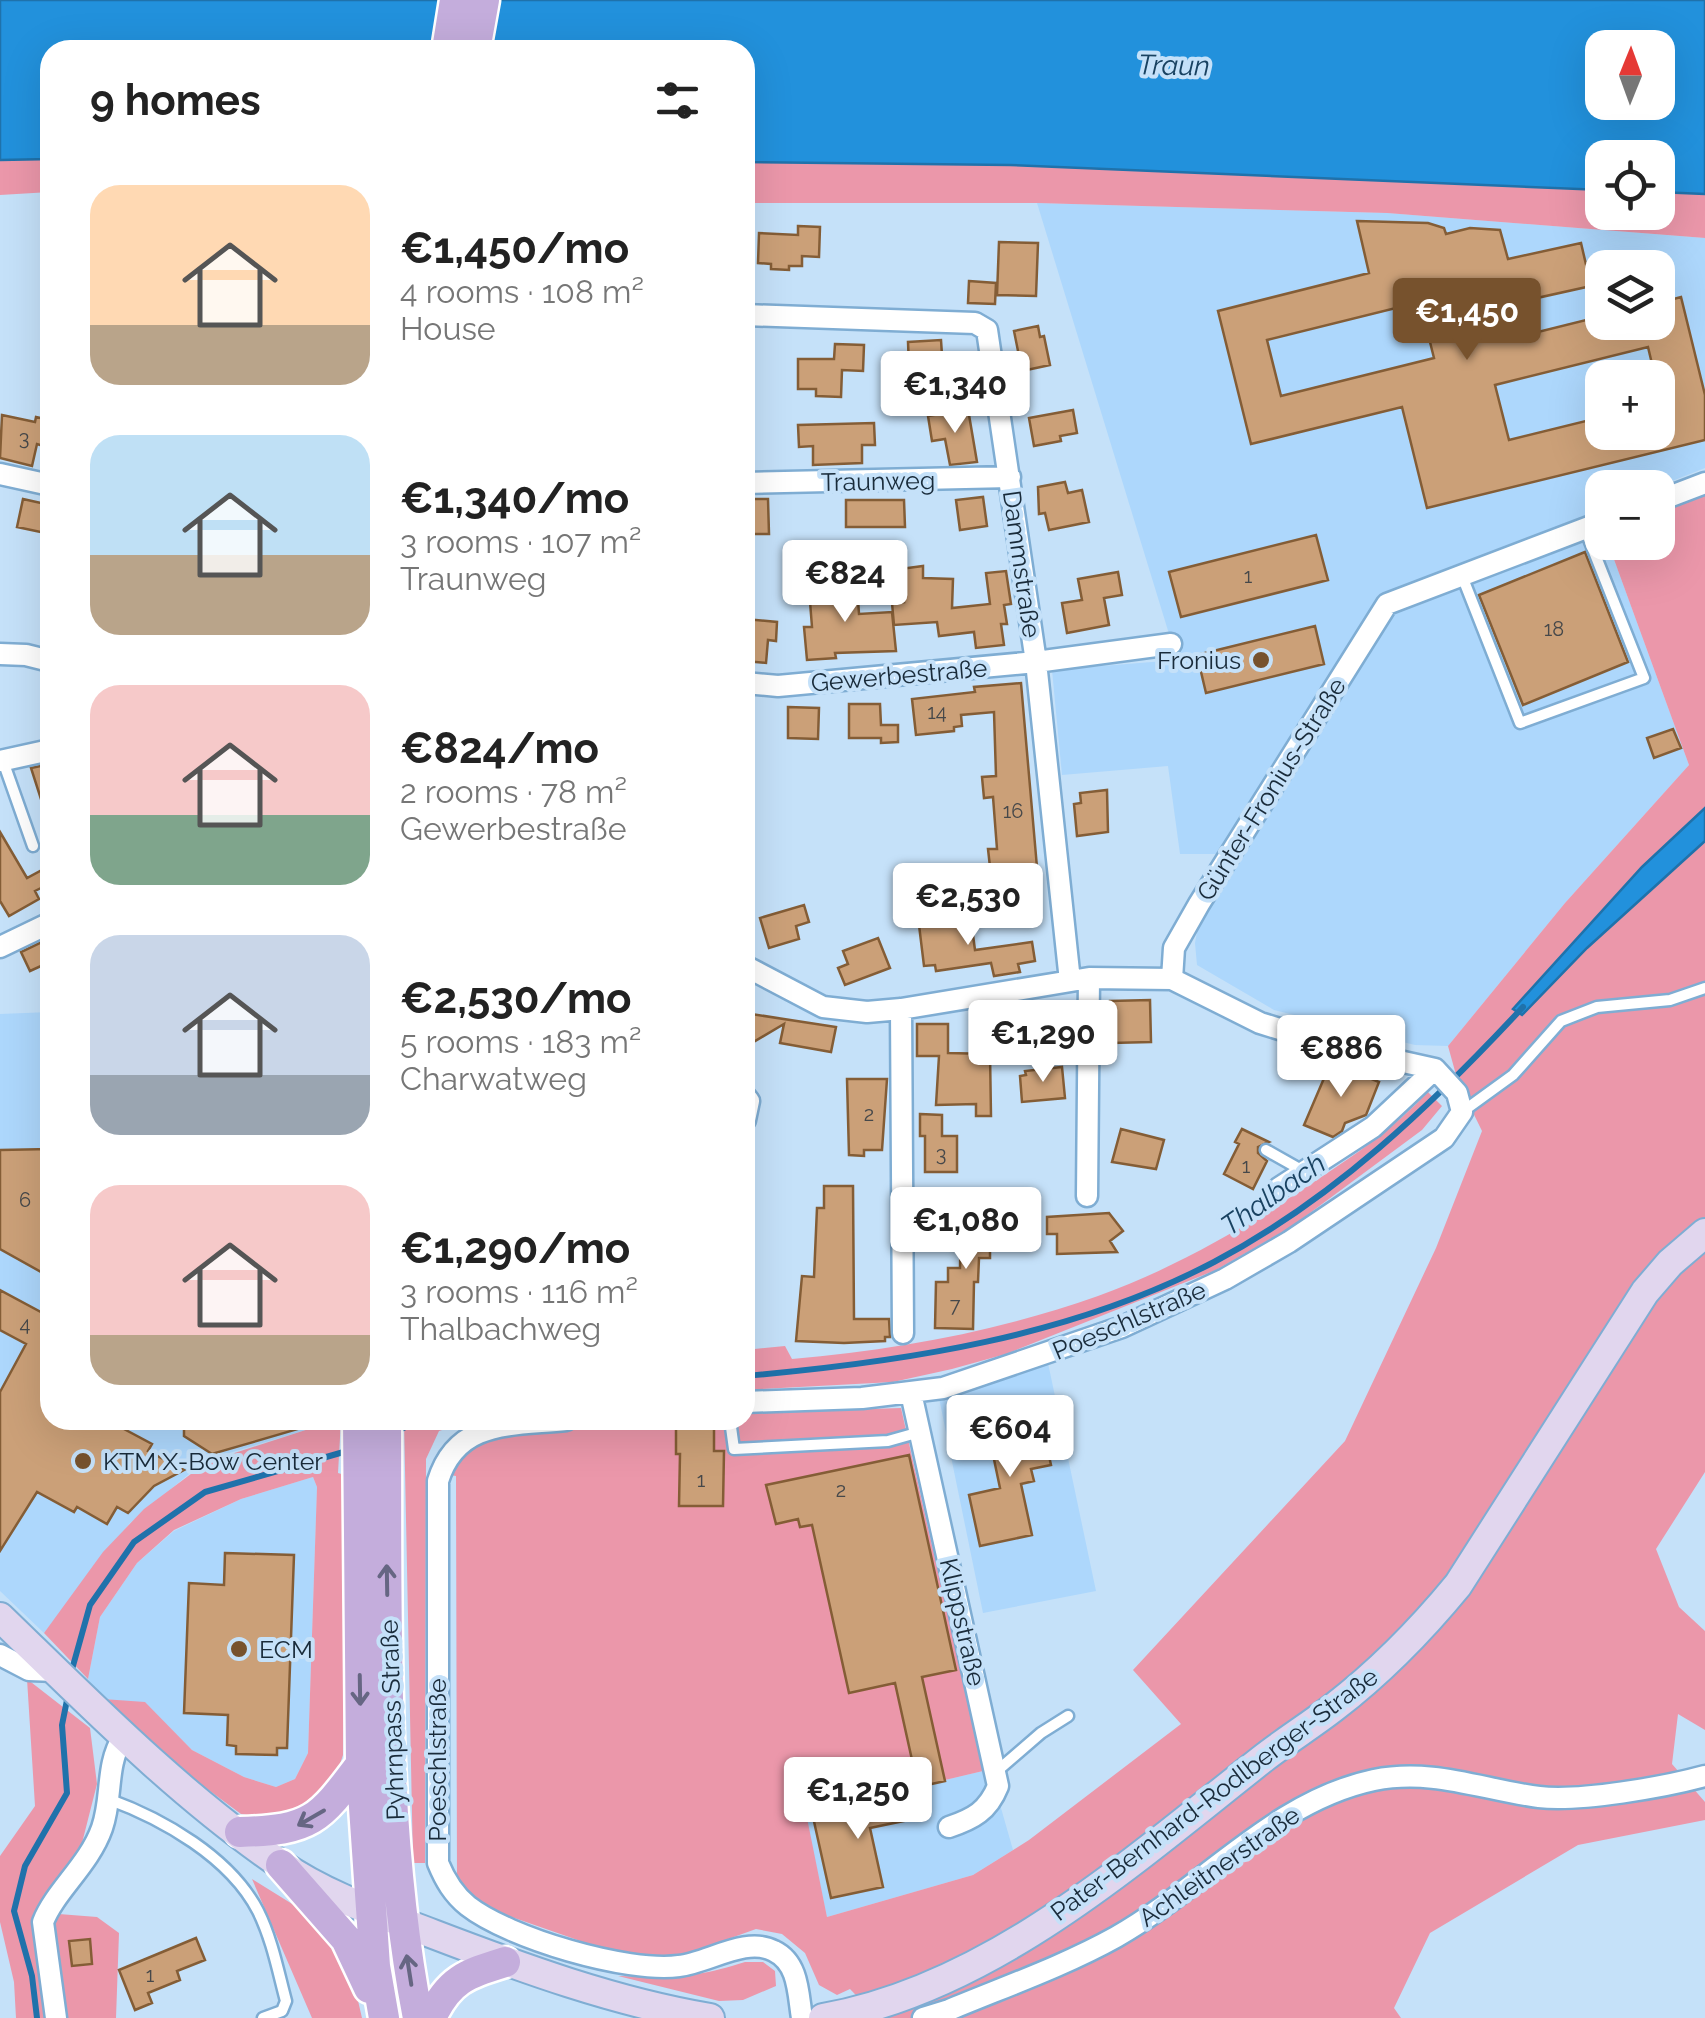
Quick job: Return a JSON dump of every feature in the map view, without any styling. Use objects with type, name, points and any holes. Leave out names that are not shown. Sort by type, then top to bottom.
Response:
[{"type":"main road","points":[[449,40],[455,0]]},
{"type":"main road","points":[[477,40],[484,0]]},
{"type":"main road","name":"Pater-Bernhard-Rodlberger-Straße","points":[[823,2018],[882,2003],[933,1984],[1051,1920],[1208,1804],[1383,1665],[1427,1623],[1458,1585],[1645,1292],[1705,1233]]},
{"type":"main road","name":"Pyhrnpass Straße","points":[[369,1430],[402,1922],[418,2018]]},
{"type":"main road","name":"Pyhrnpass Straße","points":[[373,1476],[362,1764],[374,1966],[382,2018]]},
{"type":"main road","points":[[0,1617],[123,1737],[281,1865],[346,1940],[382,2018]]},
{"type":"main road","points":[[240,1832],[280,1831],[308,1823],[328,1808],[362,1764]]},
{"type":"main road","points":[[281,1865],[372,1911],[506,1962],[596,1990],[710,2018]]},
{"type":"main road","points":[[431,2018],[452,1985],[469,1974],[506,1962]]},
{"type":"street","name":"Dammstraße","points":[[755,315],[976,323],[987,330],[1079,980],[1087,1196]]},
{"type":"street","points":[[0,474],[40,483]]},
{"type":"street","name":"Traunweg","points":[[755,482],[1010,477]]},
{"type":"street","points":[[1675,494],[1705,483]]},
{"type":"street","points":[[1462,576],[1585,529]]},
{"type":"street","name":"Günter-Fronius-Straße","points":[[1172,980],[1174,948],[1198,904],[1387,604],[1462,576]]},
{"type":"street","name":"Gewerbestraße","points":[[755,684],[778,686],[1036,662],[1172,644]]},
{"type":"street","points":[[0,654],[40,658]]},
{"type":"street","points":[[2,761],[40,752]]},
{"type":"street","points":[[0,947],[40,928]]},
{"type":"street","points":[[755,971],[823,1007],[867,1012],[902,1010],[1079,980],[1172,980],[1260,1023],[1449,1088]]},
{"type":"street","points":[[902,1010],[904,1333]]},
{"type":"street","points":[[1279,1188],[1373,1127],[1449,1088]]},
{"type":"street","name":"Poeschlstraße","points":[[755,1401],[911,1393],[962,1383],[1122,1327],[1225,1279],[1289,1242],[1444,1138],[1449,1088]]},
{"type":"street","name":"Klippstraße","points":[[911,1393],[996,1772]]},
{"type":"street","name":"Poeschlstraße","points":[[492,1430],[477,1432],[458,1443],[445,1459],[438,1480],[438,1863],[454,1893],[468,1906],[525,1934],[586,1955],[652,1968],[706,1961],[757,1945],[772,1949],[792,1967],[802,2018]]},
{"type":"street","points":[[0,1655],[28,1670],[56,1671]]},
{"type":"street","points":[[56,2018],[43,1922],[94,1845],[108,1799],[112,1758],[123,1737]]},
{"type":"street","points":[[949,1827],[974,1819],[982,1812],[998,1786],[996,1772]]},
{"type":"street","name":"Achleitnerstraße","points":[[922,2018],[1115,1938],[1302,1807],[1338,1790],[1413,1775],[1446,1777],[1540,1797],[1568,1798],[1705,1776]]},
{"type":"lane","points":[[1462,576],[1520,723],[1644,678],[1605,560]]},
{"type":"lane","points":[[2,761],[32,846]]},
{"type":"lane","points":[[1449,1088],[1512,1075],[1561,1021],[1597,1008],[1670,1000],[1705,988]]},
{"type":"lane","points":[[1266,1150],[1306,1172]]},
{"type":"lane","points":[[731,1430],[734,1449],[888,1441],[921,1432]]},
{"type":"lane","points":[[996,1772],[1028,1743],[1068,1716]]},
{"type":"lane","points":[[108,1799],[189,1840],[248,1894],[264,1924],[286,2001],[282,2010],[262,2018]]},
{"type":"shaded area","points":[[40,159],[40,193],[0,195],[0,160]]},
{"type":"shaded area","points":[[755,162],[1010,165],[1585,189],[1585,229],[1387,213],[1037,203],[755,203]]},
{"type":"shaded area","points":[[1675,193],[1705,194],[1705,238],[1603,230],[1675,230]]},
{"type":"shaded area","name":"Fronius","points":[[1037,203],[1387,213],[1705,238],[1705,468],[1675,480],[1675,470],[1585,470],[1585,560],[1614,560],[1689,765],[1565,903],[1448,1046],[1415,1045],[1274,1010],[1197,965],[1199,921],[1245,854],[1180,854],[1168,766],[1062,775],[1052,670],[1177,660]]},
{"type":"shaded area","points":[[1705,489],[1705,808],[1642,867],[1514,1008],[1522,1015],[1587,948],[1705,841],[1705,1472],[1656,1549],[1679,1607],[1705,1631],[1705,1730],[1678,1714],[1672,1764],[1705,1802],[1705,1820],[1578,1845],[1430,1933],[1394,2008],[1401,2018],[878,2018],[850,1989],[837,1995],[819,1985],[805,1953],[782,1934],[756,1929],[678,1957],[612,1952],[477,1905],[457,1882],[456,1476],[450,1475],[458,1455],[479,1437],[528,1430],[755,1430],[755,1413],[901,1408],[983,1771],[806,1813],[827,1917],[973,1875],[1029,1840],[1181,1724],[1133,1670],[1345,1441],[1436,1248],[1482,1131],[1458,1082],[1448,1046],[1565,903],[1689,765],[1614,560],[1675,560],[1675,502]]},
{"type":"shaded area","points":[[40,1012],[40,1430],[306,1430],[206,1460],[130,1523],[44,1633],[0,1591],[0,1014]]},
{"type":"shaded area","points":[[1428,1092],[1442,1106],[1422,1130],[1291,1227],[1216,1270],[1006,1354],[952,1369],[893,1382],[755,1389],[755,1349],[785,1346],[792,1359],[947,1337],[1061,1308],[1154,1273],[1236,1230],[1314,1182],[1402,1117]]},
{"type":"shaded area","points":[[1048,1363],[1096,1591],[983,1613],[939,1398]]},
{"type":"shaded area","points":[[306,1430],[340,1430],[338,1473],[348,1476],[343,1755],[332,1788],[284,1821],[241,1814],[191,1777],[103,1699],[145,1702],[192,1750],[244,1777],[276,1787],[295,1779],[308,1753],[317,1487],[313,1477],[241,1499],[174,1530],[137,1563],[100,1617],[88,1679],[44,1633],[103,1552],[144,1509],[207,1462]]},
{"type":"shaded area","points":[[404,1430],[442,1430],[426,1459],[425,1863],[413,1863]]},
{"type":"shaded area","points":[[313,1477],[317,1487],[308,1753],[295,1779],[276,1787],[244,1777],[192,1750],[145,1703],[103,1699],[88,1679],[100,1617],[137,1563],[174,1531],[241,1499]]},
{"type":"shaded area","points":[[27,1679],[90,1728],[97,1784],[82,1843],[48,1897],[46,1913],[97,1917],[119,1933],[116,2018],[16,2018],[14,1982],[0,1922],[0,1856],[35,1806]]},
{"type":"shaded area","points":[[983,1771],[1004,1777],[1001,1808],[1013,1850],[973,1875],[827,1917],[805,1813]]},
{"type":"shaded area","points":[[252,1879],[318,1920],[353,1979],[362,2018],[312,2018]]},
{"type":"shaded area","points":[[745,1962],[763,1962],[775,1971],[776,1986],[743,2000],[719,2001],[618,1976],[682,1976]]},
{"type":"water","name":"Traun","points":[[0,0],[1705,0],[1705,194],[1675,193],[1675,140],[1585,140],[1585,189],[1010,165],[755,162],[755,40],[40,40],[40,159],[0,160]]},
{"type":"water","points":[[1705,808],[1705,841],[1587,948],[1522,1015],[1513,1009],[1642,867]]},
{"type":"building","points":[[1357,221],[1428,223],[1444,228],[1446,234],[1470,228],[1500,230],[1508,259],[1581,243],[1585,287],[1519,302],[1526,335],[1585,320],[1585,340],[1675,340],[1675,299],[1681,297],[1705,395],[1705,440],[1675,447],[1675,360],[1651,360],[1648,347],[1585,360],[1495,385],[1509,440],[1585,421],[1585,450],[1664,450],[1427,508],[1402,407],[1251,444],[1218,311],[1369,273]],"holes":[[[1420,302],[1434,358],[1281,396],[1267,340]]]},
{"type":"building","points":[[798,226],[820,227],[819,257],[802,256],[802,266],[789,266],[789,270],[758,263],[759,233],[798,235]]},
{"type":"building","points":[[999,242],[1038,243],[1036,296],[997,295]]},
{"type":"building","points":[[969,281],[996,283],[995,304],[968,303]]},
{"type":"building","points":[[1038,326],[1050,365],[1022,371],[1014,331]]},
{"type":"building","points":[[941,340],[942,355],[966,354],[967,380],[921,382],[920,399],[906,399],[904,368],[909,368],[908,342]]},
{"type":"building","points":[[835,344],[864,345],[863,371],[842,370],[841,397],[816,396],[816,389],[798,389],[798,359],[834,359]]},
{"type":"building","points":[[968,409],[977,462],[950,465],[945,439],[932,441],[928,416]]},
{"type":"building","points":[[1073,410],[1077,433],[1060,436],[1061,441],[1034,446],[1029,418]]},
{"type":"building","points":[[2,415],[35,422],[36,417],[40,418],[40,445],[37,444],[32,466],[0,458]]},
{"type":"building","points":[[874,423],[875,445],[862,445],[862,463],[813,465],[813,446],[799,447],[798,425]]},
{"type":"building","points":[[1065,482],[1068,493],[1082,490],[1089,522],[1049,530],[1045,513],[1039,514],[1038,487]]},
{"type":"building","points":[[983,497],[987,526],[960,530],[956,500]]},
{"type":"building","points":[[23,499],[40,503],[40,532],[17,527]]},
{"type":"building","points":[[755,499],[768,499],[769,534],[755,534]]},
{"type":"building","points":[[846,500],[904,500],[905,527],[846,527]]},
{"type":"building","points":[[1316,535],[1328,580],[1181,617],[1169,572]]},
{"type":"building","points":[[1585,552],[1628,662],[1523,705],[1479,595]]},
{"type":"building","points":[[923,566],[923,578],[953,579],[952,608],[990,604],[986,573],[1006,571],[1011,604],[1004,605],[1004,645],[976,648],[974,632],[939,636],[937,622],[894,625],[892,603],[904,602],[900,569]]},
{"type":"building","points":[[1118,572],[1122,595],[1104,598],[1109,625],[1067,633],[1062,603],[1082,600],[1078,579]]},
{"type":"building","points":[[857,585],[859,614],[892,612],[896,651],[835,653],[836,658],[807,660],[804,627],[812,627],[809,589]]},
{"type":"building","points":[[755,620],[777,622],[776,641],[768,640],[766,663],[755,662]]},
{"type":"building","name":"Fronius","points":[[1315,626],[1324,664],[1206,693],[1197,655]]},
{"type":"building","points":[[1021,683],[1040,902],[1009,905],[1006,875],[991,876],[988,849],[997,849],[993,797],[984,798],[982,777],[996,776],[994,712],[961,715],[962,726],[954,727],[954,731],[916,735],[912,699]]},
{"type":"building","points":[[849,704],[880,704],[881,725],[898,725],[898,742],[849,738]]},
{"type":"building","points":[[788,707],[819,708],[818,739],[788,738]]},
{"type":"building","points":[[1673,729],[1681,748],[1654,758],[1647,738]]},
{"type":"building","points":[[40,766],[40,796],[31,768]]},
{"type":"building","points":[[1107,790],[1108,832],[1077,836],[1074,804],[1081,803],[1080,793]]},
{"type":"building","points":[[0,832],[27,878],[40,871],[40,888],[35,891],[39,899],[9,916],[0,901]]},
{"type":"building","points":[[804,905],[809,922],[796,926],[799,939],[769,948],[760,918]]},
{"type":"building","points":[[970,913],[975,950],[1032,942],[1035,961],[1018,964],[1020,972],[994,976],[991,963],[936,971],[935,965],[924,966],[919,925],[950,921],[949,915]]},
{"type":"building","points":[[878,938],[890,968],[845,985],[838,968],[848,964],[843,951]]},
{"type":"building","points":[[40,943],[40,966],[30,971],[21,952]]},
{"type":"building","points":[[1150,1000],[1151,1042],[1111,1043],[1110,1001]]},
{"type":"building","points":[[755,1015],[836,1027],[831,1052],[780,1043],[784,1024],[755,1041]]},
{"type":"building","points":[[917,1024],[948,1024],[948,1053],[990,1054],[991,1116],[976,1116],[976,1104],[936,1105],[939,1056],[917,1056]]},
{"type":"building","points":[[1331,1062],[1379,1082],[1366,1115],[1345,1123],[1333,1137],[1304,1125]]},
{"type":"building","points":[[1062,1067],[1065,1098],[1022,1102],[1020,1076],[1026,1075],[1025,1071]]},
{"type":"building","points":[[847,1079],[887,1079],[882,1150],[864,1150],[864,1156],[849,1155]]},
{"type":"building","points":[[920,1114],[942,1115],[942,1136],[957,1136],[957,1172],[925,1172],[925,1136],[920,1136]]},
{"type":"building","points":[[1121,1129],[1164,1140],[1156,1169],[1112,1162]]},
{"type":"building","points":[[1242,1129],[1269,1142],[1258,1147],[1258,1153],[1267,1161],[1253,1189],[1224,1174]]},
{"type":"building","points":[[40,1149],[40,1271],[0,1249],[0,1150]]},
{"type":"building","points":[[824,1186],[853,1186],[854,1319],[889,1319],[890,1337],[885,1337],[885,1341],[796,1341],[802,1276],[814,1277],[817,1208],[824,1208]]},
{"type":"building","points":[[1109,1213],[1123,1231],[1110,1241],[1117,1252],[1057,1254],[1057,1234],[1047,1234],[1047,1217]]},
{"type":"building","points":[[961,1216],[1024,1220],[990,1231],[990,1258],[979,1258],[978,1282],[974,1282],[973,1329],[935,1328],[936,1282],[948,1282],[948,1268],[960,1268]]},
{"type":"building","name":"KTM X-Bow Center","points":[[0,1290],[40,1312],[40,1430],[126,1430],[152,1444],[148,1451],[184,1470],[154,1486],[128,1513],[117,1507],[107,1524],[37,1492],[0,1551],[0,1392],[26,1344],[0,1330]]},
{"type":"building","points":[[1040,1415],[1051,1465],[1031,1469],[1034,1481],[1021,1484],[1032,1535],[980,1546],[969,1495],[1000,1488],[987,1426]]},
{"type":"building","points":[[184,1430],[294,1430],[212,1454],[184,1436]]},
{"type":"building","points":[[676,1430],[714,1430],[714,1451],[724,1451],[723,1506],[679,1506],[680,1454],[676,1454]]},
{"type":"building","points":[[909,1455],[956,1670],[922,1677],[945,1781],[918,1787],[895,1683],[849,1693],[812,1525],[800,1527],[798,1519],[776,1524],[766,1485]]},
{"type":"building","name":"ECM","points":[[225,1553],[294,1555],[287,1748],[277,1748],[277,1755],[236,1754],[236,1746],[227,1745],[228,1715],[184,1713],[189,1583],[224,1585]]},
{"type":"building","points":[[918,1793],[923,1817],[870,1828],[883,1887],[831,1898],[813,1817]]},
{"type":"building","points":[[196,1938],[205,1960],[177,1971],[180,1980],[148,1993],[152,2003],[135,2010],[119,1970]]},
{"type":"building","points":[[90,1939],[92,1964],[72,1966],[69,1941]]},
{"type":"waterway","name":"Thalbach","points":[[755,1375],[865,1363],[986,1342],[1103,1309],[1214,1262],[1300,1209],[1379,1148],[1523,1007]]},
{"type":"waterway","name":"Thalbach","points":[[71,1673],[90,1605],[134,1542],[205,1492],[347,1451]]},
{"type":"waterway","name":"Thalbach","points":[[37,2018],[32,1976],[14,1911],[25,1866],[67,1793],[62,1725],[68,1695]]},
{"type":"place","name":"Fronius","points":[[1261,660]]},
{"type":"place","name":"KTM X-Bow Center","points":[[83,1461]]},
{"type":"place","name":"ECM","points":[[239,1649]]}]
